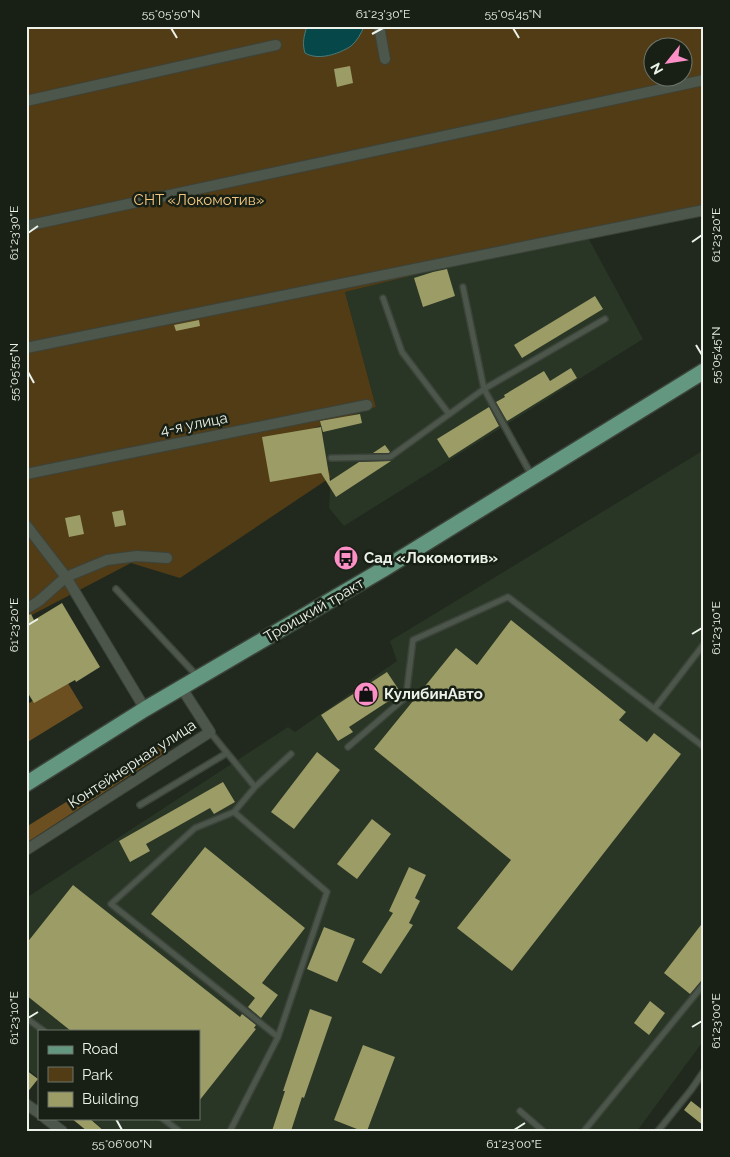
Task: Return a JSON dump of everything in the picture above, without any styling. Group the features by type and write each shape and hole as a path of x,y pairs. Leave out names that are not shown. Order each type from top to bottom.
{"main road":[{"name":"Троицкий тракт","path":"26,784 145,709 382,570 704,371"}],"street":[{"path":"379,26 385,59"},
{"path":"26,101 276,45"},
{"path":"26,226 704,80"},
{"path":"26,348 704,210"},
{"name":"4-я улица","path":"26,474 367,404"},
{"path":"26,525 66,577 145,709"},
{"path":"26,609 66,577 107,560 137,556 167,558"},
{"path":"26,604 38,601"},
{"name":"Контейнерная улица","path":"26,850 210,732 182,687"},
{"path":"26,1104 38,1112"},
{"path":"48,1120 62,1131"}],"lane":[{"path":"463,287 484,389 533,477"},
{"path":"383,298 402,352 450,414"},
{"path":"330,458 390,457 484,389 605,319"},
{"path":"116,589 198,678"},
{"path":"348,747 406,697 412,640 508,597 704,747"},
{"path":"654,708 704,644"},
{"path":"210,732 255,787"},
{"path":"140,805 227,753"},
{"path":"278,1037 111,904 194,828 234,812 255,787 291,754"},
{"path":"230,1131 278,1037 327,892 234,812"},
{"path":"584,1131 704,984"},
{"path":"26,1018 43,1030"},
{"path":"658,1131 691,1090 704,1070"},
{"path":"520,1110 543,1131"},
{"path":"165,1120 179,1131"}],"shaded area":[{"path":"585,232 643,339 344,526 329,508 331,477 314,428 376,407 345,292"},
{"path":"704,450 704,1040 637,1131 105,1131 92,1120 200,1120 200,1030 38,1030 38,1077 26,1068 26,898 288,727 295,732 397,661 390,641"},
{"path":"66,680 83,708 26,743 26,705"},
{"path":"161,743 166,752 26,843 26,827"}],"green space":[{"name":"СНТ «Локомотив»","path":"26,26 704,26 704,204 345,292 376,407 314,428 331,477 180,578 131,563 26,618"}],"water":[{"path":"307,26 364,26 359,37 351,46 335,54 316,56 305,53 304,40"}],"building":[{"path":"350,66 353,83 337,87 334,69"},
{"path":"447,269 455,296 423,307 414,278"},
{"path":"595,296 603,309 522,358 514,345"},
{"path":"199,320 200,326 176,331 174,325"},
{"path":"571,368 577,378 507,421 496,402 505,397 504,395 544,371 550,381"},
{"path":"489,407 499,426 449,458 437,439"},
{"path":"360,414 362,423 323,432 320,421"},
{"path":"321,427 330,481 359,462 391,461 336,497 321,473 270,482 262,437"},
{"path":"385,445 389,453 373,453"},
{"path":"123,510 126,525 115,527 112,512"},
{"path":"80,515 84,534 69,537 65,518"},
{"path":"62,603 100,667 76,682 75,680 34,703 26,690 26,616 31,614 34,620"},
{"path":"511,620 626,712 619,720 647,742 654,733 681,754 512,971 457,928 511,860 374,749 456,648 477,665"},
{"path":"387,672 401,693 349,727 353,732 338,741 321,715"},
{"path":"317,752 340,770 294,829 271,812"},
{"path":"223,782 235,802 214,814 210,808 146,844 150,851 130,862 119,841"},
{"path":"372,819 391,834 357,879 337,864"},
{"path":"205,847 305,928 262,983 278,995 261,1018 248,1007 255,998 151,914"},
{"path":"409,867 426,875 415,898 420,901 409,923 413,925 381,974 362,962 393,913 389,911"},
{"path":"73,885 240,1017 242,1014 256,1025 254,1028 256,1029 200,1100 200,1030 70,1030 26,995 26,944"},
{"path":"704,921 704,980 690,994 664,973"},
{"path":"324,927 355,939 337,982 307,969"},
{"path":"650,1001 665,1013 649,1035 634,1023"},
{"path":"310,1009 332,1017 291,1131 272,1131 285,1091 283,1091"},
{"path":"363,1045 395,1057 367,1131 362,1131 334,1120"},
{"path":"26,1070 38,1079 26,1094"},
{"path":"691,1101 704,1111 704,1126 684,1110"},
{"path":"73,1120 91,1120 104,1131 87,1131"}],"place":[{"name":"Сад «Локомотив»","path":"346,558"},
{"name":"КулибинАвто","path":"366,694"}]}
